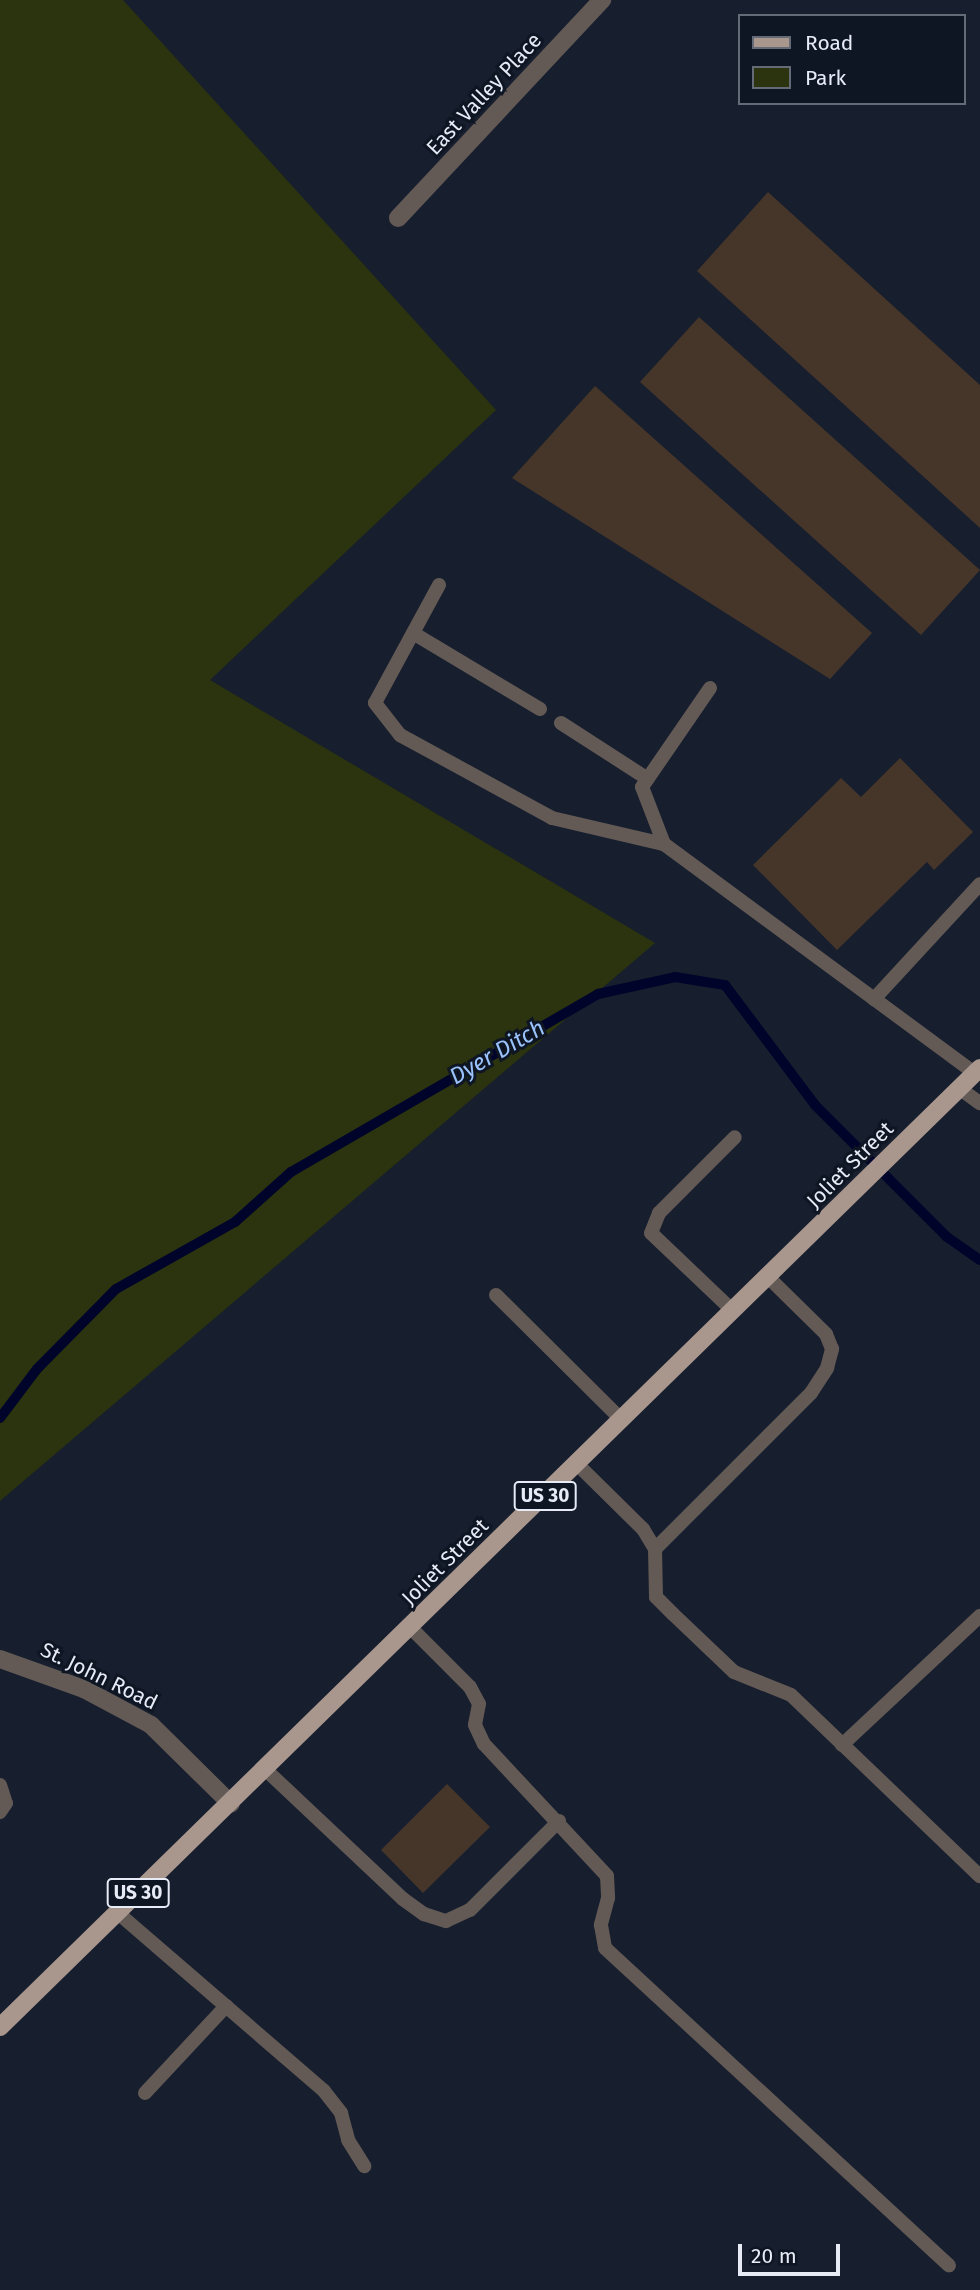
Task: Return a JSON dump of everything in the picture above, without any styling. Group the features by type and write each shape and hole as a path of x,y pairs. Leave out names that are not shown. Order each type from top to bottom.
{"main road":[{"name":"Joliet Street","path":"0,2027 266,1770 978,1071"}],"street":[{"name":"East Valley Place","path":"398,218 602,0"},
{"name":"St. John Road","path":"0,1659 84,1689 151,1726 231,1804"}],"lane":[{"path":"439,585 374,703 400,736 552,818 664,844 874,999 978,1071"},
{"path":"414,633 540,709"},
{"path":"664,844 642,787 710,688"},
{"path":"561,723 648,779"},
{"path":"874,999 980,884"},
{"path":"959,1088 980,1103"},
{"path":"733,1311 651,1233 659,1213 735,1136"},
{"path":"655,1549 811,1393 827,1368 832,1349 826,1334 768,1277"},
{"path":"496,1295 622,1420"},
{"path":"578,1464 643,1529 655,1549 656,1597 734,1672 791,1695 980,1876"},
{"path":"842,1745 980,1616"},
{"path":"411,1628 470,1687 479,1704 475,1725 484,1744 559,1821 607,1876 608,1898 601,1925 606,1948 949,2265"},
{"path":"266,1770 403,1899 424,1914 446,1921 470,1910 559,1821"},
{"path":"0,1785 6,1803 0,1812"},
{"path":"117,1913 324,2091 341,2113 348,2140 364,2166"},
{"path":"145,2093 226,2006"}],"green space":[{"path":"0,0 123,0 496,410 210,680 655,943 0,1501"}],"building":[{"path":"768,192 980,385 980,528 697,271"},
{"path":"699,317 980,570 921,635 640,382"},
{"path":"595,386 872,633 830,679 512,478"},
{"path":"900,758 973,832 934,870 927,862 837,950 753,865 841,778 861,797"},
{"path":"447,1784 490,1827 423,1893 381,1850"}],"waterway":[{"name":"Dyer Ditch","path":"0,1418 37,1369 116,1289 235,1222 291,1172 598,994 675,977 725,985 815,1105 947,1237 980,1260"}]}
